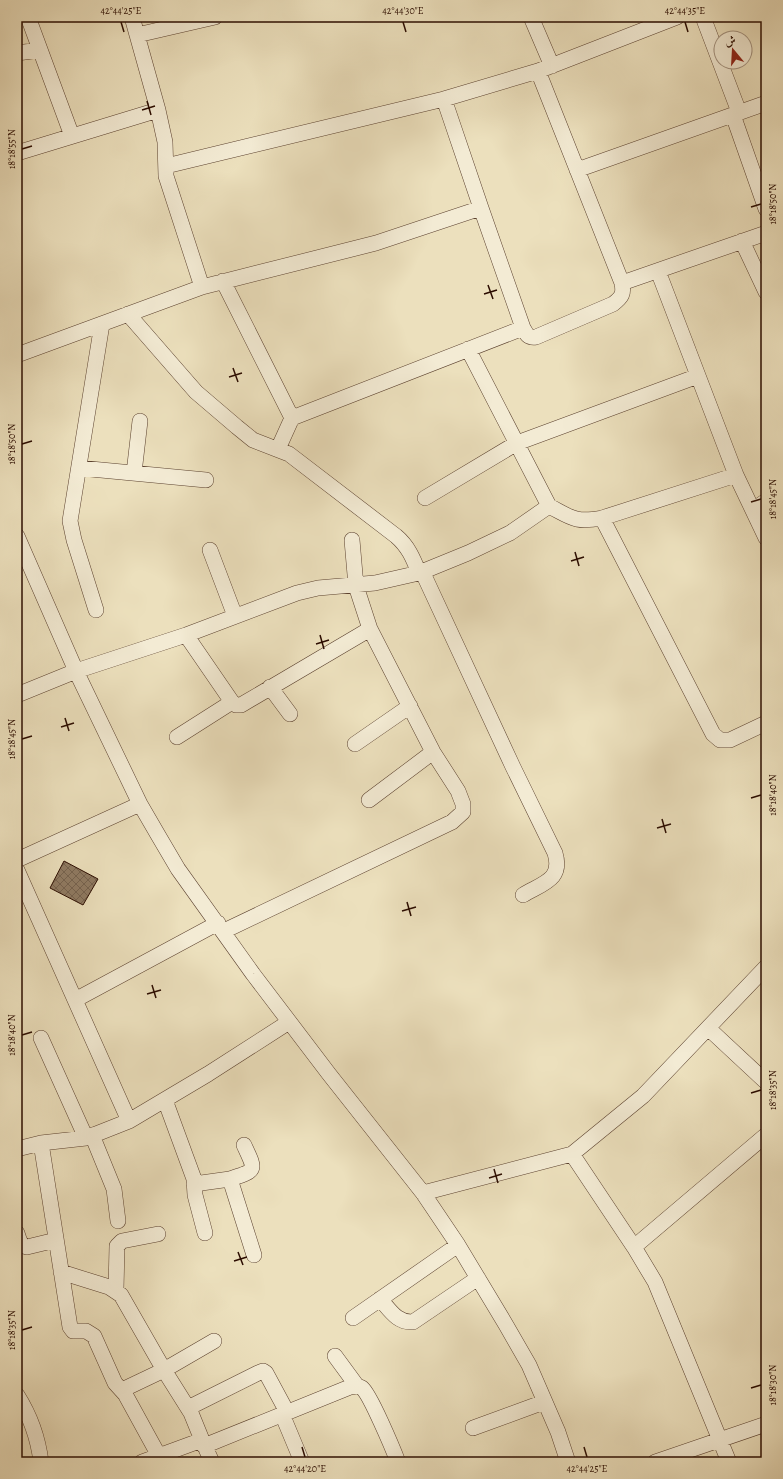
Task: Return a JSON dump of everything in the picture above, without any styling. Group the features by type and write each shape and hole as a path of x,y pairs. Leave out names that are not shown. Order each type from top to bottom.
{"street":[{"path":"28,17 72,136"},
{"path":"132,17 158,110 165,142 166,176 202,286"},
{"path":"137,35 215,17"},
{"path":"444,99 480,208 527,336 536,337 613,304 623,296 624,292 622,283 577,170 545,68 531,17"},
{"path":"166,166 444,99 545,68 677,17"},
{"path":"703,17 766,209"},
{"path":"17,53 40,50"},
{"path":"577,170 766,103"},
{"path":"17,153 158,110"},
{"path":"17,355 202,286 376,243 480,208"},
{"path":"622,283 766,233"},
{"path":"742,242 766,292"},
{"path":"658,271 736,475 766,538"},
{"path":"223,281 292,418"},
{"path":"128,314 196,392 252,440 289,454 404,543 421,572 555,853 558,864 556,873 550,879 523,895"},
{"path":"96,610 74,540 70,521 80,468 102,324"},
{"path":"278,449 292,418 523,328"},
{"path":"468,349 549,506 576,520 587,521 602,518 736,475"},
{"path":"425,498 517,443 698,376"},
{"path":"134,473 140,421"},
{"path":"80,468 206,480"},
{"path":"753,510 766,501"},
{"path":"17,695 76,671 186,635 297,593 318,588 356,586 375,583 421,572 468,553 510,533 549,506"},
{"path":"602,518 713,734 720,740 730,740 766,723"},
{"path":"17,536 76,671 140,804 178,869 289,1022 423,1193 458,1245 529,1365 558,1432 568,1462"},
{"path":"75,1000 221,927 452,822 463,812 464,804 458,791 433,752 370,629 356,586 352,540"},
{"path":"210,550 235,616"},
{"path":"186,635 232,702 236,705 241,705 370,629"},
{"path":"270,687 290,714"},
{"path":"177,738 232,702"},
{"path":"355,744 410,706"},
{"path":"369,800 433,752"},
{"path":"17,860 140,804"},
{"path":"17,870 129,1121"},
{"path":"423,1193 572,1154 643,1096 766,967"},
{"path":"17,1149 41,1143 89,1136 129,1121 208,1074 289,1022"},
{"path":"708,1028 766,1082"},
{"path":"41,1038 114,1188 118,1221"},
{"path":"165,1100 194,1179 195,1195 206,1234"},
{"path":"634,1247 766,1135"},
{"path":"41,1143 70,1327 73,1331 86,1331 94,1336 114,1383 122,1390 159,1456"},
{"path":"194,1184 230,1179 250,1173 253,1164 244,1145"},
{"path":"572,1154 634,1247 655,1282 730,1462"},
{"path":"230,1179 254,1255"},
{"path":"17,1233 21,1244 27,1247 56,1240"},
{"path":"116,1290 119,1244 122,1241 158,1234"},
{"path":"353,1318 458,1245"},
{"path":"61,1272 109,1287 116,1290 121,1295 164,1370 188,1408 212,1462"},
{"path":"380,1299 399,1319 405,1322 413,1322 478,1278"},
{"path":"122,1390 164,1370 214,1341"},
{"path":"335,1356 357,1386 363,1389 371,1402 395,1461"},
{"path":"188,1408 258,1372 263,1371 266,1373 285,1414 302,1462"},
{"path":"142,1462 203,1443 285,1414 350,1387 357,1386"},
{"path":"17,1395 36,1431 41,1462"},
{"path":"473,1428 544,1402"},
{"path":"656,1462 766,1424"}],"building":[{"path":"64,861 98,879 83,905 50,888"}]}
